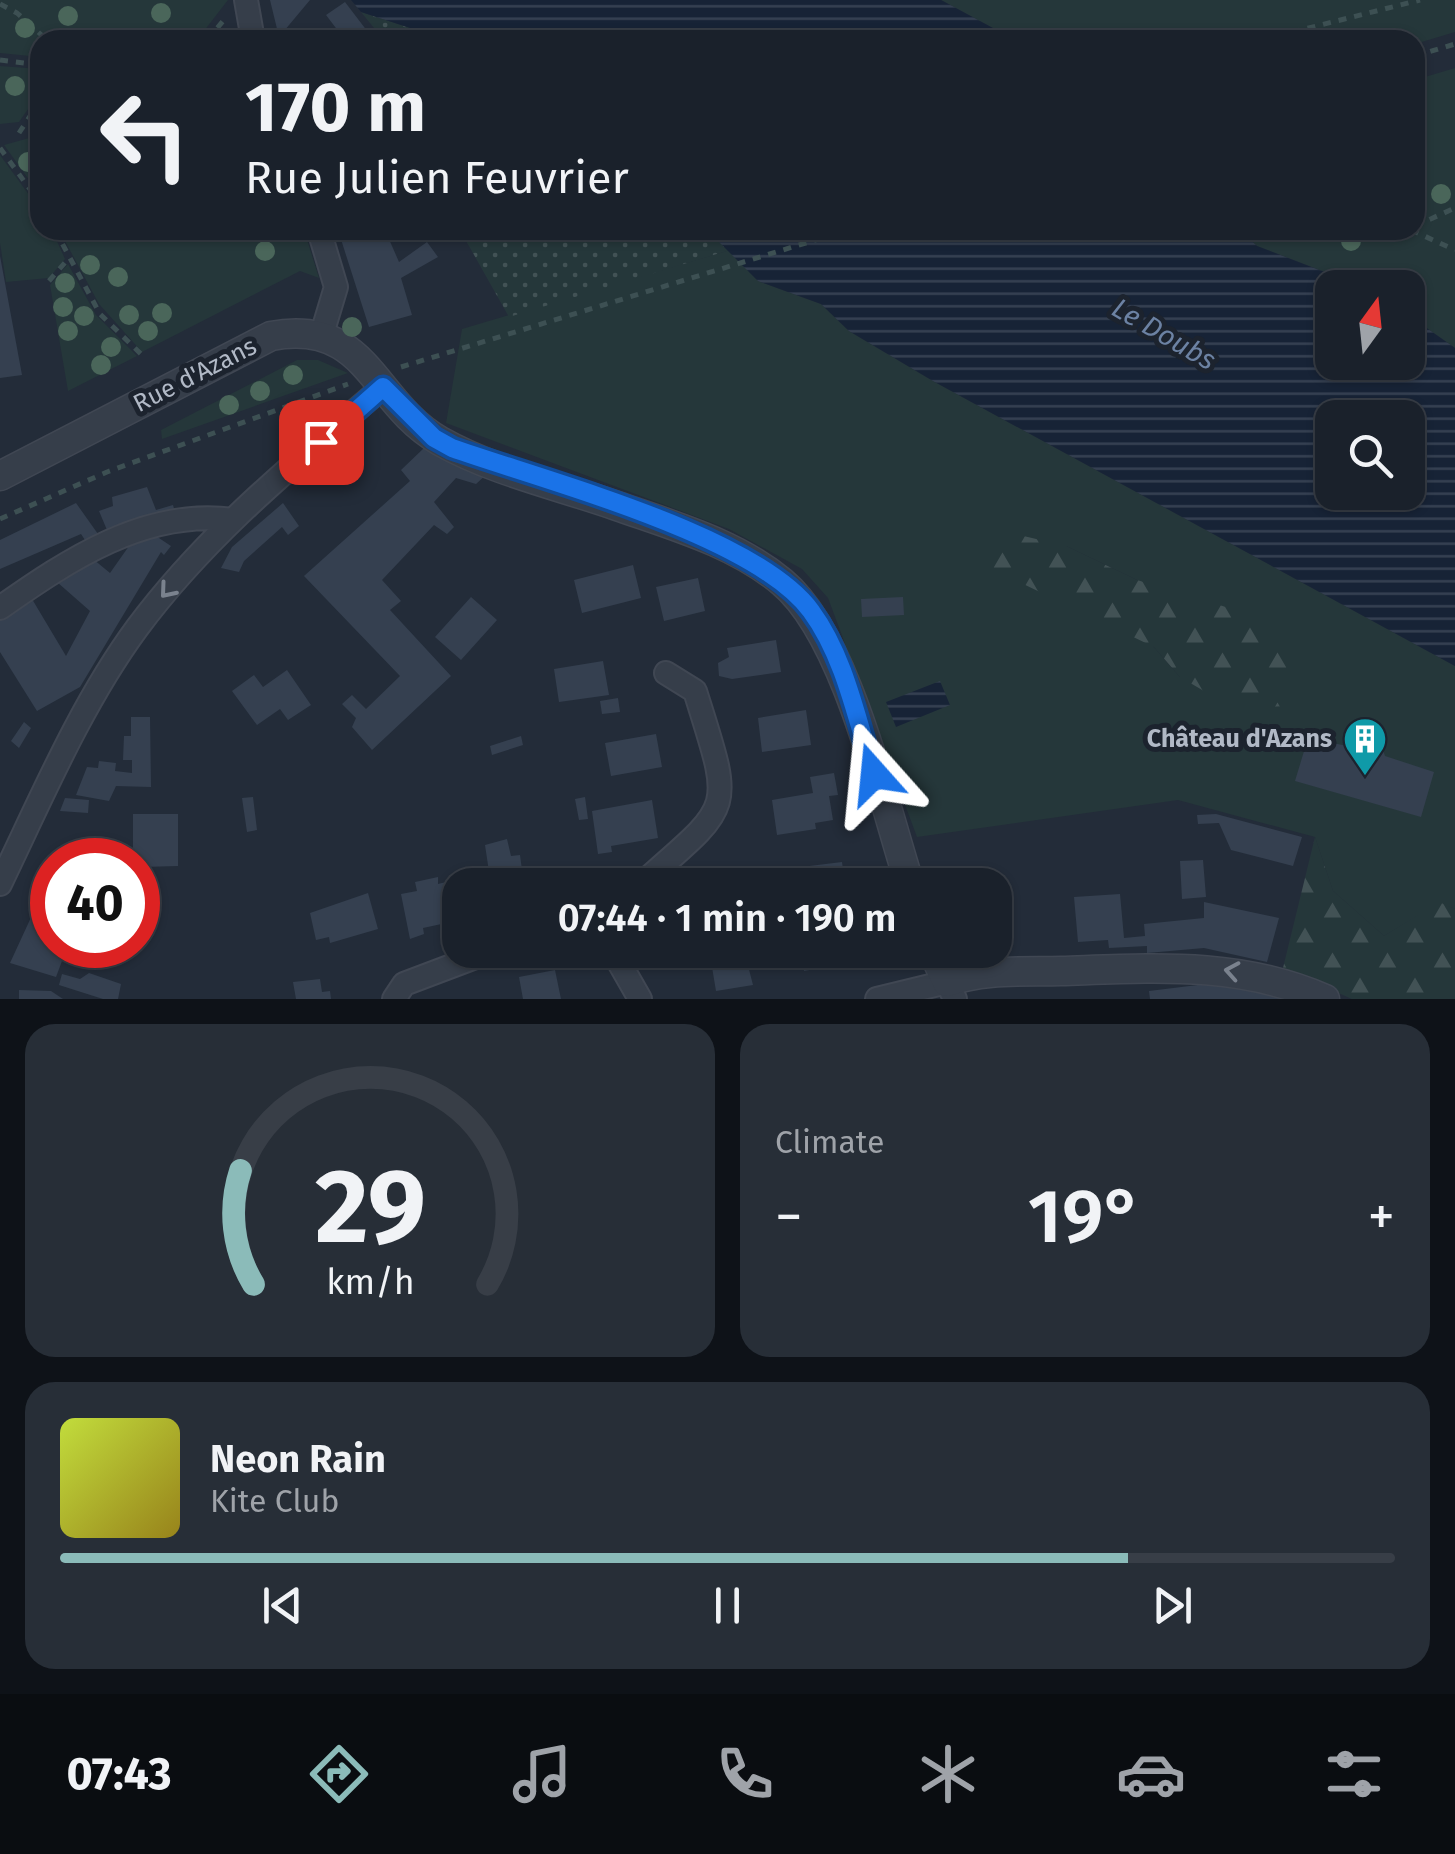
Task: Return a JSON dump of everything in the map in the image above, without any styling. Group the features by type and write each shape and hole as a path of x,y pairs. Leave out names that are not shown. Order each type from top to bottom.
{"street":[{"path":"246,0 252,30"},
{"path":"322,240 336,287 322,336 356,353 383,387 434,438 452,448 704,537 760,566 796,594 810,611 838,664 904,868"},
{"name":"Rue d'Azans","path":"0,476 255,343 288,333 322,336"},
{"path":"0,884 126,646 166,591 233,520 383,387"},
{"path":"0,608 74,559 133,532 183,518 233,520"},
{"path":"659,868 703,829 722,794 721,774 695,691 666,673"},
{"path":"877,999 951,990 987,973 1208,967 1271,979 1325,999"},
{"path":"394,999 404,984 446,968"},
{"path":"622,968 640,999"}],"path":[{"path":"1301,30 1420,0"},
{"path":"0,4 18,13 36,30"},
{"path":"1425,53 1455,44"},
{"path":"0,60 30,64"},
{"path":"19,133 30,116"},
{"path":"0,148 30,189"},
{"path":"1425,222 1455,208"},
{"path":"1425,234 1455,250"},
{"path":"60,240 100,314 144,356"},
{"path":"710,273 816,240"},
{"path":"50,281 68,258"}],"green space":[{"path":"0,0 228,0 205,30 30,30 30,56 0,53"},
{"path":"941,0 1455,0 1455,32 1425,41 1425,30 996,30"},
{"path":"361,12 416,30 376,30"},
{"path":"0,66 30,68 30,106 19,122 0,124"},
{"path":"1455,68 1455,348 1425,327 1425,270 1320,270 1251,240 1425,240 1425,77"},
{"path":"30,138 30,181 4,145"},
{"path":"0,155 30,196 30,240 56,240 65,259 49,278 6,282 0,243"},
{"path":"64,240 307,240 319,278 300,271 142,352 99,304"},
{"path":"466,240 718,240 730,250 509,317"},
{"path":"730,250 758,281 821,304 849,331 933,381 1455,666 1455,909 1439,903 1384,936 1333,891 1315,837 1178,800 917,837 828,598 802,569 729,529 446,423 462,329","holes":["1066,546 1137,580 1180,677"]},
{"path":"68,264 96,315 137,356 68,391 50,285"},
{"path":"297,360 318,360 348,373 162,439 161,430"},
{"path":"1002,531 1066,546 1137,580 1229,608 1276,634 1294,671 1288,706 1233,708 1180,677 1154,647 994,570 989,550"},
{"path":"1315,837 1333,891 1384,936 1439,902 1455,909 1455,999 1352,999 1283,968"}],"water":[{"path":"351,0 941,0 996,30 416,30 361,12"},
{"name":"Le Doubs","path":"717,240 1251,240 1319,270 1315,270 1315,380 1425,380 1425,327 1455,348 1455,666 933,381 849,331 821,304 758,281"},
{"path":"940,681 950,705 896,727 886,702"}],"building":[{"path":"270,0 310,0 285,30 277,30"},
{"path":"345,2 366,30 337,30 326,15"},
{"path":"341,240 389,240 399,262 427,242 438,257 401,278 412,315 369,327"},
{"path":"0,256 22,375 0,378"},
{"path":"325,407 328,417 307,425 304,415"},
{"path":"424,448 488,473 476,484 456,478 434,502 454,527 447,534 434,525 382,580 401,601 390,610 451,676 372,750 352,727 356,718 342,704 352,695 366,709 400,676 304,576 410,481 401,470"},
{"path":"147,487 156,510 173,505 175,512 138,523 137,518 107,530 99,511 113,506 112,497"},
{"path":"76,503 98,534 85,540 81,534 0,569 0,540"},
{"path":"283,503 299,526 288,535 282,527 244,561 239,572 221,568 232,547"},
{"path":"156,536 171,546 164,555 161,552 80,687 37,711 0,652 0,619 32,599 66,656 90,611 57,582 93,559 110,573 129,546"},
{"path":"633,565 641,598 582,613 574,580"},
{"path":"698,578 705,611 664,621 656,587"},
{"path":"471,597 497,620 461,660 435,637"},
{"path":"903,597 904,615 862,617 861,599"},
{"path":"776,640 781,672 732,679 719,676 718,663 729,657 727,648"},
{"path":"603,661 609,695 559,702 554,669"},
{"path":"287,670 311,705 288,720 280,709 257,725 232,691 254,675 263,687"},
{"path":"618,698 620,712 602,714 600,701"},
{"path":"806,710 811,745 762,752 758,718"},
{"path":"131,717 150,717 151,787 116,786 109,801 76,795 87,767 98,768 99,761 116,763 115,771 132,773 132,760 123,760 124,736 131,736"},
{"path":"24,722 31,728 19,748 11,741"},
{"path":"656,734 662,767 611,776 605,743"},
{"path":"521,736 523,745 492,755 490,746"},
{"name":"Château d'Azans","path":"1308,738 1357,748 1362,742 1382,747 1385,756 1434,772 1421,817 1295,781"},
{"path":"834,773 838,795 829,796 833,820 815,823 816,829 777,835 772,800 813,793 810,777"},
{"path":"253,797 257,830 247,832 242,798"},
{"path":"585,797 588,819 579,820 575,799"},
{"path":"65,798 89,800 88,813 60,811"},
{"path":"652,800 658,838 611,846 612,852 598,854 592,811"},
{"path":"133,814 178,814 178,866 160,866 160,838 133,838"},
{"path":"1216,814 1302,837 1293,866 1231,850 1219,823 1198,824 1197,815"},
{"path":"507,839 511,856 520,855 522,868 488,868 485,845"},
{"path":"1203,860 1206,897 1182,899 1180,861"},
{"path":"842,862 843,868 793,868"},
{"path":"438,877 438,884 442,883 442,924 423,928 424,934 410,939 401,894 417,891 415,882"},
{"path":"368,893 378,929 330,943 329,937 316,940 310,913"},
{"path":"1120,894 1124,938 1145,936 1144,924 1204,918 1204,902 1279,918 1267,962 1204,948 1147,953 1147,946 1109,948 1108,940 1078,942 1074,897"},
{"path":"30,920 30,968 59,968 56,977 10,963"},
{"path":"712,968 749,968 753,985 716,991"},
{"path":"555,970 561,999 523,999 519,977"},
{"path":"89,973 121,984 118,999 103,999 59,985 62,974 80,979"},
{"path":"320,979 322,992 330,991 331,999 296,999 293,982"},
{"path":"1214,983 1297,999 1150,999 1149,991"},
{"path":"19,990 51,991 63,999 19,999"}],"place":[{"name":"Château d'Azans","path":"1365,777"}],"route":[{"path":"321,442 383,387 434,438 452,448 704,537 760,566 796,594 826,636 874,774"}]}
